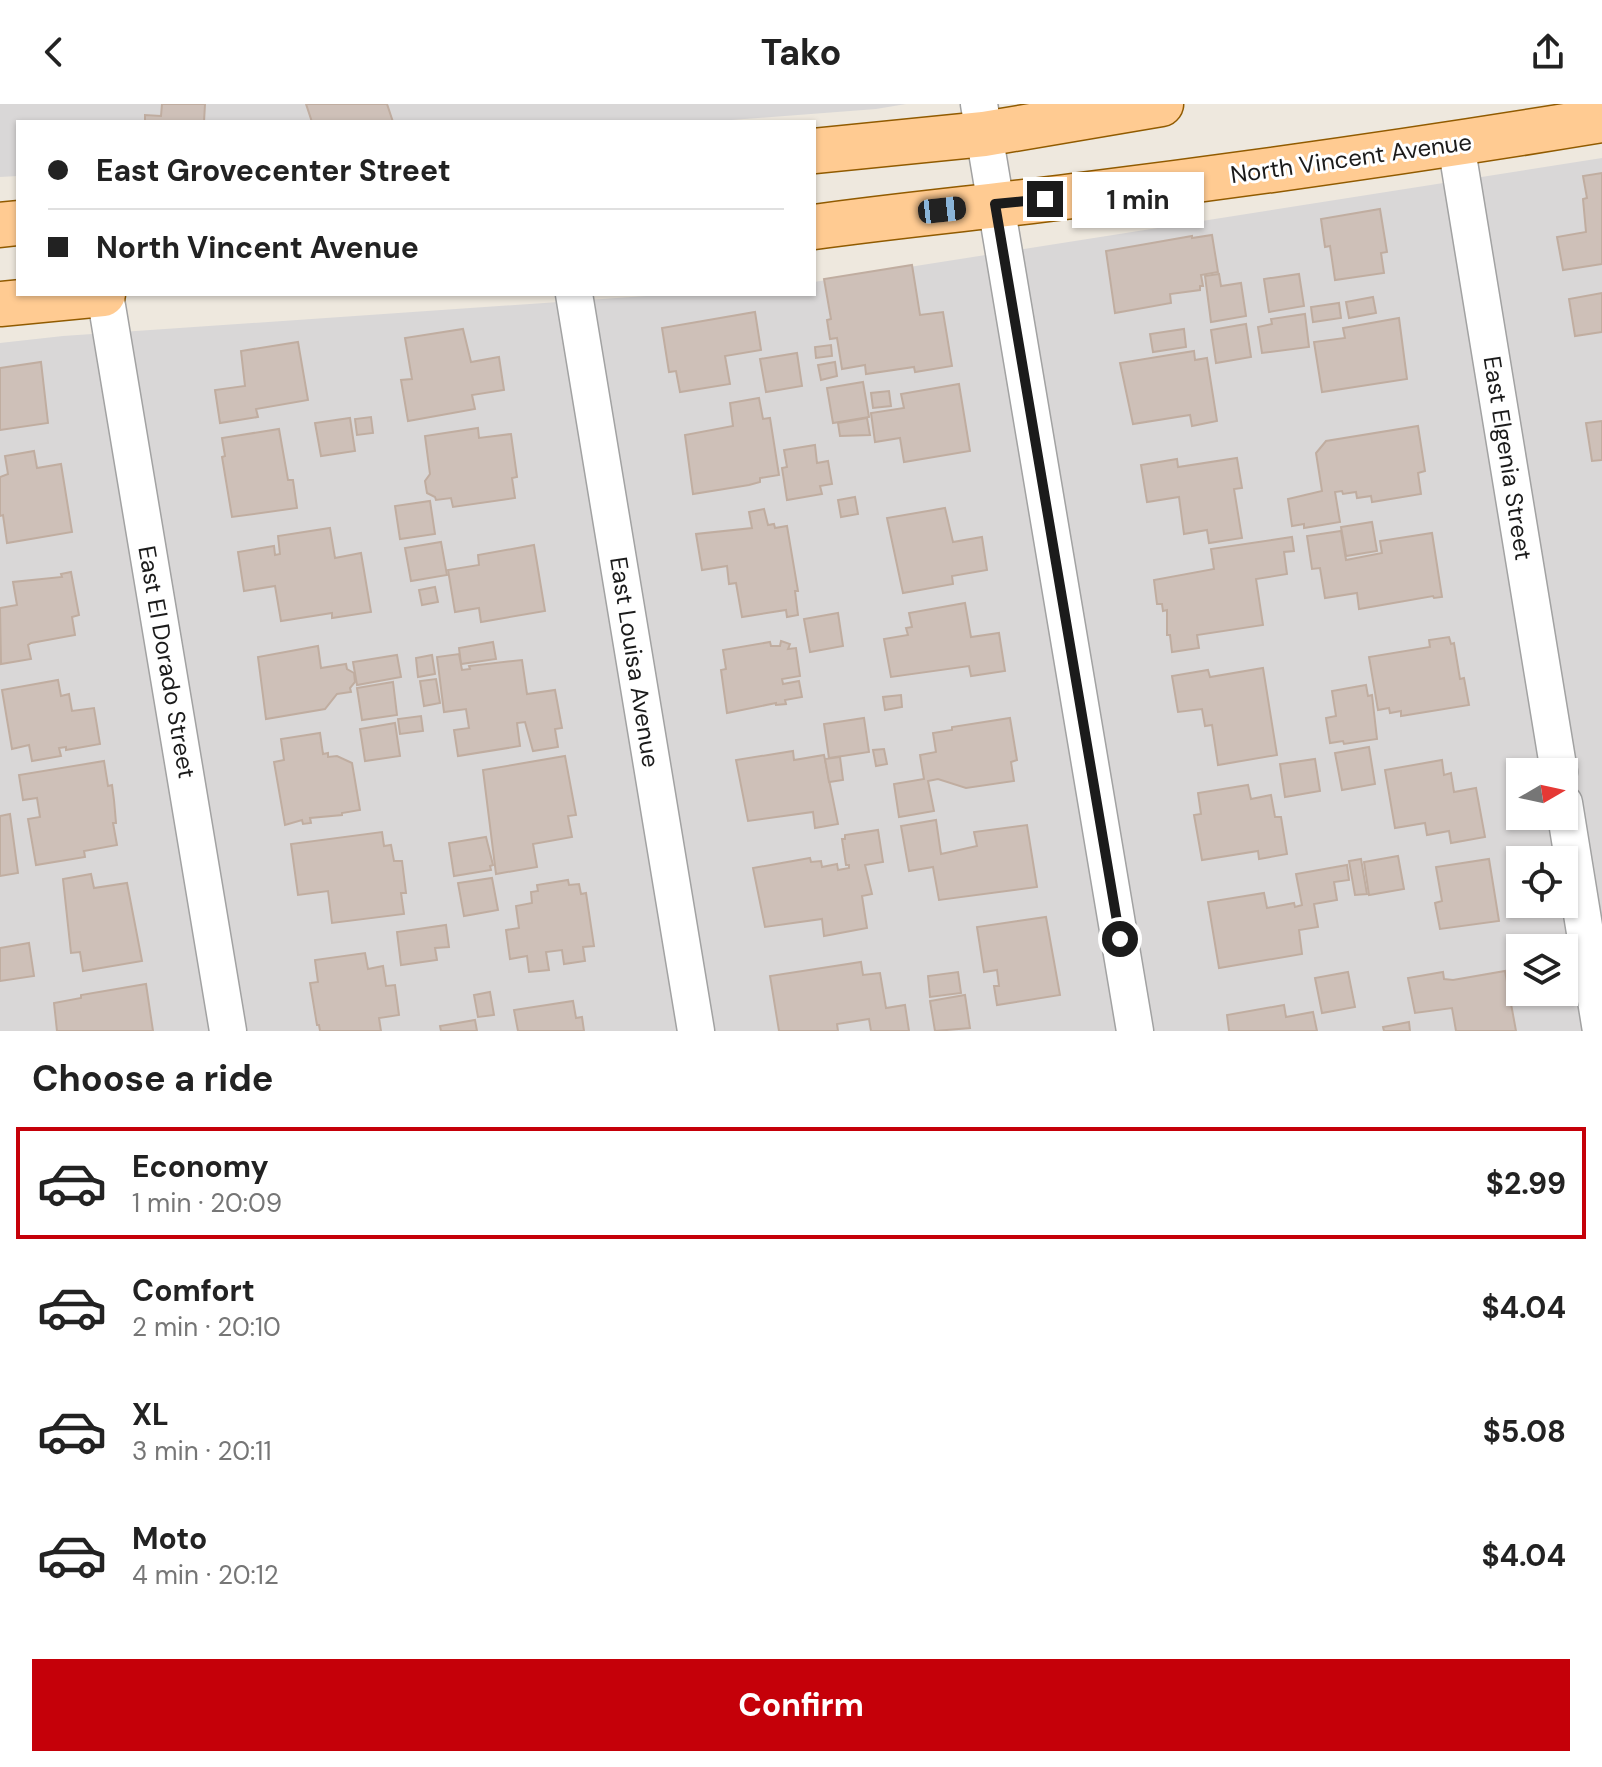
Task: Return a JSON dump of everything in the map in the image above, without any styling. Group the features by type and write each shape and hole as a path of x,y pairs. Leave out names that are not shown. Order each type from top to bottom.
{"main road":[{"path":"816,151 981,119 1161,104"},
{"name":"North Vincent Avenue","path":"816,227 1086,195 1456,144 1602,120"},
{"path":"0,304 83,296"}],"street":[{"path":"981,119 1135,1031"},
{"name":"East Elgenia Street","path":"1456,144 1557,758"},
{"name":"East El Dorado Street","path":"104,296 228,1031"},
{"name":"East Louisa Avenue","path":"574,296 696,1031"},
{"path":"1568,830 1601,1031"}],"shaded area":[{"path":"0,104 906,104 732,120 16,120 16,176 0,177"},
{"path":"1602,158 1602,1031 0,1031 0,343 63,336 646,296 816,296 816,282"}],"building":[{"path":"162,104 205,104 204,120 145,120 145,115 161,116"},
{"path":"306,104 387,104 392,120 311,120"},
{"path":"1602,173 1602,264 1563,270 1557,237 1586,232 1583,199 1587,198 1583,176"},
{"path":"1380,209 1387,252 1381,253 1384,273 1335,280 1330,246 1325,247 1321,219"},
{"path":"1212,235 1218,272 1201,275 1203,286 1200,290 1170,294 1171,303 1115,313 1106,251"},
{"path":"912,265 920,315 943,312 952,366 915,372 914,367 866,374 865,365 842,369 837,338 830,339 827,320 831,319 824,279"},
{"path":"1219,274 1221,286 1241,283 1246,316 1211,322 1205,276"},
{"path":"1299,274 1304,306 1269,312 1264,279"},
{"path":"1602,293 1602,332 1575,336 1569,299"},
{"path":"1373,297 1376,313 1349,318 1346,302"},
{"path":"1339,303 1341,318 1313,322 1311,307"},
{"path":"755,312 761,350 725,356 730,384 680,392 676,371 669,372 662,328"},
{"path":"1305,314 1309,347 1262,353 1258,327 1272,324 1271,319"},
{"path":"1399,318 1407,379 1322,392 1314,342 1345,338 1343,328"},
{"path":"1246,324 1251,357 1216,363 1211,330"},
{"path":"463,329 471,362 499,357 504,390 472,395 475,409 408,421 401,380 412,379 405,338"},
{"path":"1184,329 1186,347 1153,352 1150,334"},
{"path":"298,342 308,400 256,409 258,417 220,423 215,390 245,386 241,351"},
{"path":"831,345 832,356 816,358 815,347"},
{"path":"1194,351 1195,360 1207,358 1217,421 1192,426 1190,415 1133,424 1120,363"},
{"path":"797,353 802,386 766,392 760,359"},
{"path":"41,362 48,423 0,430 0,368"},
{"path":"835,362 837,376 821,380 818,365"},
{"path":"863,382 869,417 833,423 827,388"},
{"path":"959,384 970,451 904,462 900,438 875,442 871,413 904,408 901,394"},
{"path":"889,391 891,406 873,408 871,393"},
{"path":"759,398 763,419 770,418 779,475 760,478 760,482 749,485 693,494 685,435 733,426 730,403"},
{"path":"371,417 373,433 357,435 355,419"},
{"path":"350,418 355,451 321,456 315,423"},
{"path":"867,418 870,435 840,436 838,423"},
{"path":"1602,421 1602,460 1592,461 1586,423"},
{"path":"1418,426 1425,471 1418,473 1421,494 1372,502 1371,496 1357,498 1356,492 1335,492 1340,522 1304,528 1304,524 1292,526 1288,499 1322,491 1316,453 1326,441"},
{"path":"478,428 479,438 511,434 517,477 512,478 515,498 453,507 451,498 436,500 427,493 425,481 430,474 425,436"},
{"path":"279,429 288,480 293,480 297,508 232,517 222,438"},
{"path":"815,445 817,463 828,461 832,484 820,486 822,494 787,500 782,468 787,467 784,450"},
{"path":"34,451 37,468 61,464 72,532 7,543 3,515 0,516 0,477 8,474 5,456"},
{"path":"1237,458 1242,488 1234,489 1242,538 1209,543 1207,530 1184,534 1179,497 1147,502 1141,465 1177,459 1178,467"},
{"path":"855,497 858,514 841,517 838,500"},
{"path":"430,501 435,534 400,539 395,506"},
{"path":"945,508 953,542 982,537 987,570 952,576 953,584 903,593 887,518"},
{"path":"764,509 768,525 774,524 775,528 787,526 798,591 795,591 798,615 787,617 786,610 742,617 736,583 729,584 727,566 702,570 696,534 752,528 749,512"},
{"path":"1372,522 1377,551 1346,556 1341,527"},
{"path":"330,528 335,558 361,553 371,612 332,618 332,613 281,621 275,586 244,591 238,552 274,546 275,555 280,554 278,536"},
{"path":"1341,531 1346,560 1382,553 1380,541 1432,533 1442,597 1359,609 1357,593 1325,598 1320,568 1312,569 1307,536"},
{"path":"1292,537 1294,551 1284,552 1287,574 1256,579 1263,625 1197,635 1199,648 1172,652 1170,635 1167,635 1167,610 1163,611 1162,604 1157,604 1154,580 1214,569 1211,549"},
{"path":"441,542 447,575 411,581 405,548"},
{"path":"534,545 545,611 481,622 479,608 455,612 448,570 479,565 478,555"},
{"path":"71,572 79,615 72,617 75,635 31,643 28,645 31,659 1,664 0,608 17,605 13,582 62,577 61,574"},
{"path":"435,587 438,602 422,605 419,590"},
{"path":"965,603 971,637 999,633 1005,671 971,676 969,666 891,677 884,639 908,635 906,628 912,627 909,613"},
{"path":"838,613 843,646 810,652 804,619"},
{"path":"1449,637 1451,644 1454,643 1460,679 1464,678 1469,705 1401,716 1401,711 1390,713 1389,708 1378,710 1369,657 1430,647 1429,640"},
{"path":"781,641 790,644 788,649 796,648 800,676 782,679 783,684 799,681 802,697 785,700 786,704 776,703 727,713 721,670 726,669 723,650 770,642 771,646 780,646"},
{"path":"493,642 496,659 461,664 459,648"},
{"path":"318,646 321,668 346,664 347,669 354,673 351,692 337,694 325,709 266,719 258,657"},
{"path":"459,654 462,670 470,669 469,666 522,660 527,694 555,690 562,728 555,729 558,747 533,751 525,722 517,723 520,746 458,756 454,730 469,728 466,709 444,712 437,657"},
{"path":"397,655 401,677 357,685 353,662"},
{"path":"432,655 435,674 418,677 416,658"},
{"path":"1263,668 1277,755 1218,765 1212,725 1205,726 1202,709 1178,712 1172,676 1208,670 1210,677"},
{"path":"436,679 440,703 424,706 420,681"},
{"path":"58,680 61,696 69,694 72,711 94,708 100,744 66,750 66,747 59,748 61,756 32,761 29,745 12,749 2,690"},
{"path":"393,682 397,715 362,720 357,688"},
{"path":"1366,685 1368,696 1372,695 1377,739 1330,743 1326,718 1336,716 1332,691"},
{"path":"901,695 902,707 885,710 883,697"},
{"path":"421,716 423,731 400,734 398,719"},
{"path":"864,718 869,752 829,758 824,724"},
{"path":"1010,718 1017,760 1011,762 1014,781 966,788 938,779 928,781 934,811 899,817 894,784 924,779 920,755 936,752 933,733"},
{"path":"395,723 400,756 365,761 360,729"},
{"path":"320,733 323,754 328,753 328,757 337,756 352,763 360,810 310,818 311,823 303,824 302,820 285,825 274,762 284,760 281,739"},
{"path":"1369,747 1375,784 1342,790 1335,753"},
{"path":"884,749 887,764 876,766 873,750"},
{"path":"793,751 794,760 824,755 838,824 815,828 813,812 748,821 736,760"},
{"path":"565,756 576,815 568,816 572,837 533,844 537,867 496,874 483,770"},
{"path":"840,757 843,780 829,782 825,759"},
{"path":"1315,759 1320,791 1285,797 1280,764"},
{"path":"1442,760 1444,775 1451,773 1454,792 1476,788 1485,837 1451,843 1449,831 1427,835 1425,823 1395,828 1385,770"},
{"path":"104,761 108,786 112,785 117,845 84,851 85,857 36,865 28,819 40,817 37,798 23,800 19,775"},
{"path":"1248,785 1251,799 1271,795 1275,817 1281,817 1287,854 1259,859 1258,851 1202,860 1194,815 1201,814 1198,793"},
{"path":"10,814 18,873 0,876 0,816"},
{"path":"936,820 941,854 977,846 974,832 1027,825 1037,887 939,900 933,867 909,871 901,826"},
{"path":"878,830 883,862 865,865 872,894 862,896 867,928 824,936 822,919 765,927 753,868 810,858 811,862 821,861 822,867 837,864 838,870 849,868 842,839 845,835"},
{"path":"382,832 384,846 391,845 394,861 402,861 406,893 401,893 404,914 332,923 328,891 298,895 291,844"},
{"path":"486,837 493,865 490,866 491,870 454,876 449,843"},
{"path":"1398,856 1404,889 1369,895 1364,862"},
{"path":"1361,859 1367,894 1355,895 1349,861"},
{"path":"1489,859 1499,921 1440,929 1435,903 1442,901 1436,867"},
{"path":"1347,865 1349,880 1334,882 1337,900 1314,904 1318,927 1299,930 1302,954 1219,968 1208,902 1264,893 1267,908 1294,903 1295,907 1302,905 1296,874"},
{"path":"91,874 94,888 127,883 142,961 83,971 80,952 71,953 63,879"},
{"path":"492,878 498,910 464,916 458,883"},
{"path":"568,880 569,885 579,884 581,894 586,893 594,946 583,947 585,961 564,964 562,950 546,952 549,970 529,972 527,956 510,959 506,930 519,928 516,906 532,903 531,892 538,891 537,885"},
{"path":"1046,917 1060,995 997,1005 994,986 999,986 997,970 984,972 977,927"},
{"path":"446,925 449,947 435,948 437,960 401,965 397,932"},
{"path":"29,943 34,976 0,981 0,948"},
{"path":"365,953 368,969 383,966 386,986 395,985 399,1015 379,1018 381,1031 320,1031 310,983 318,982 315,960"},
{"path":"861,962 863,975 880,973 886,1008 905,1005 909,1031 871,1031 869,1019 837,1024 838,1031 779,1031 770,976"},
{"path":"1505,971 1506,1006 1511,1006 1516,1031 1456,1031 1452,1008 1415,1013 1408,978 1443,972 1444,979"},
{"path":"958,972 961,993 930,997 928,976"},
{"path":"1348,972 1355,1007 1322,1013 1315,978"},
{"path":"146,984 153,1031 57,1031 54,1003"},
{"path":"490,992 494,1015 478,1017 474,995"},
{"path":"965,995 970,1028 935,1031 930,1001"},
{"path":"573,1001 576,1018 582,1017 584,1031 518,1031 514,1010"},
{"path":"1284,1005 1286,1017 1313,1012 1317,1031 1229,1031 1227,1015"},
{"path":"475,1020 477,1031 441,1031 440,1026"},
{"path":"1409,1022 1410,1031 1384,1031 1383,1027"}],"route":[{"path":"1045,199 995,204 1120,939"}]}
